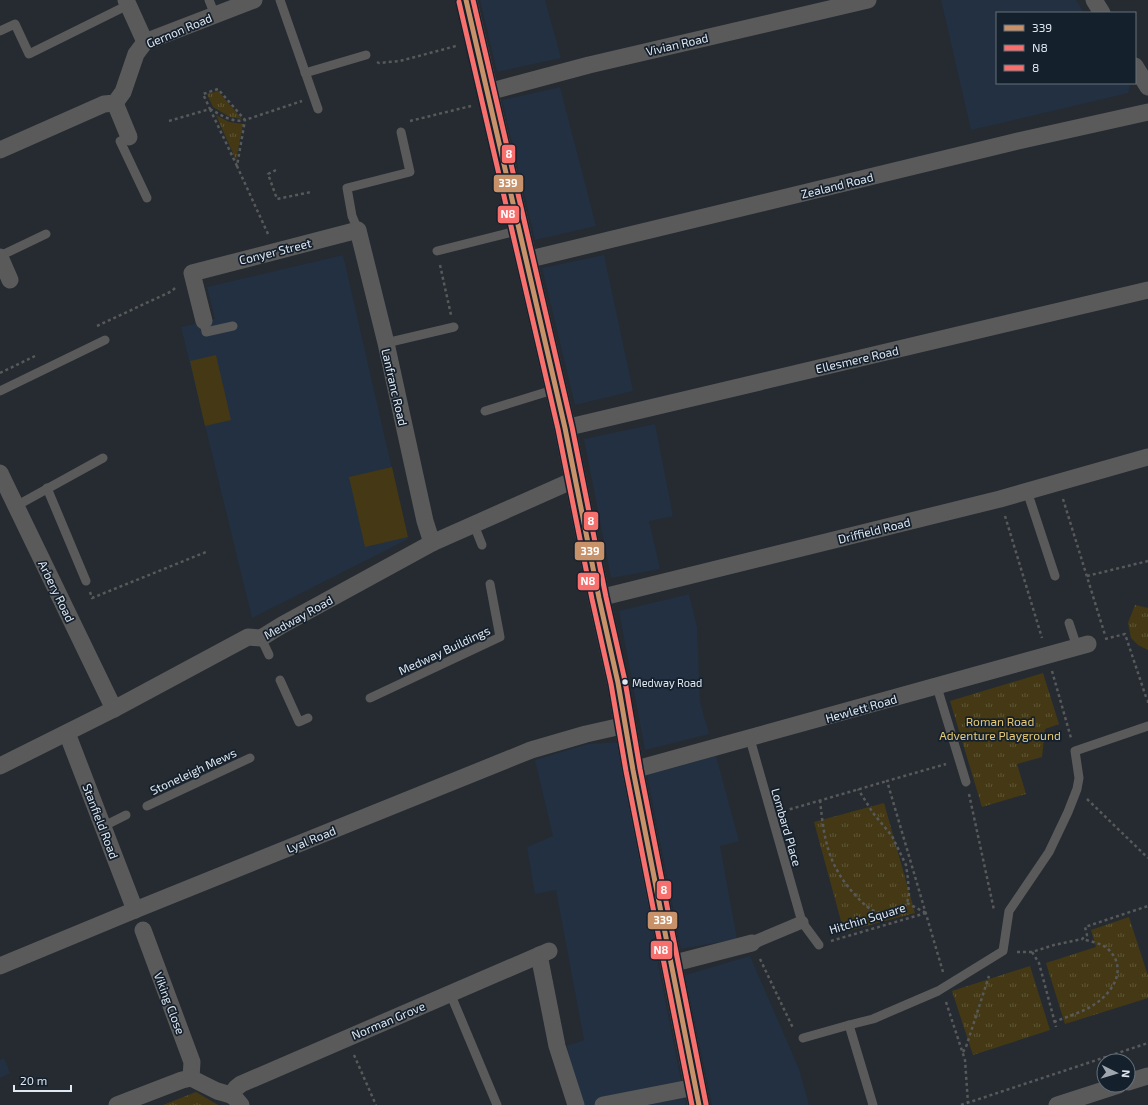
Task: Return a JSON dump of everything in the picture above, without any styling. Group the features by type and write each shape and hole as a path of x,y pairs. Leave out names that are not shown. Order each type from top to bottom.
{"main road":[{"path":"466,0 476,41 483,98 520,230 576,479 599,598 618,683 633,770 697,1096"}],"street":[{"name":"Gernon Road","path":"115,103 123,92 136,54 145,42 212,7 254,0"},
{"name":"Vivian Road","path":"483,98 590,65 868,0"},
{"path":"1094,0 1101,12"},
{"path":"127,2 145,42"},
{"path":"1136,68 1148,87"},
{"path":"0,150 104,104 115,103 129,137"},
{"name":"Zealand Road","path":"526,260 1018,140 1148,112"},
{"name":"Conyer Street","path":"192,273 358,230"},
{"name":"Lanfranc Road","path":"358,230 386,343 425,520 432,543"},
{"path":"0,256 10,280"},
{"path":"192,273 204,321"},
{"name":"Ellesmere Road","path":"565,428 1148,290"},
{"name":"Driffield Road","path":"599,598 1000,499 1148,457"},
{"name":"Arbery Road","path":"0,473 114,709"},
{"name":"Medway Road","path":"0,766 114,709 248,637 261,638 432,543 576,479"},
{"name":"Hewlett Road","path":"633,770 1083,646"},
{"name":"Lyal Road","path":"0,966 531,750 586,734 626,725"},
{"name":"Stanfield Road","path":"67,733 135,910"},
{"path":"671,964 752,943 802,922"},
{"name":"Viking Close","path":"143,930 192,1062 191,1078"},
{"name":"Norman Grove","path":"236,1100 236,1088 241,1084 544,953 557,1046 576,1105"},
{"path":"1136,1080 1148,1076"},
{"path":"117,1105 182,1080 191,1078 236,1100"},
{"path":"1058,1105 1096,1093"},
{"path":"603,1105 697,1096"}],"lane":[{"path":"280,0 318,109"},
{"path":"0,31 15,24 29,54 127,2"},
{"path":"306,73 366,55"},
{"path":"358,230 352,216 347,188 410,172 401,132"},
{"path":"129,137 120,141 147,198"},
{"path":"437,251 520,230"},
{"path":"0,256 46,234"},
{"path":"204,321 206,332 233,326"},
{"path":"386,343 454,327"},
{"path":"0,392 105,340"},
{"path":"485,410 556,389"},
{"path":"16,506 103,458"},
{"path":"47,488 86,580"},
{"path":"1027,491 1055,576"},
{"path":"474,525 482,545"},
{"name":"Medway Buildings","path":"370,698 500,637 490,584"},
{"path":"1070,623 1083,646"},
{"path":"261,638 269,655"},
{"path":"280,680 299,722 308,718"},
{"path":"937,686 966,782"},
{"path":"803,1038 873,1019 938,991 1003,951 1009,911 1049,852 1077,789 1079,778 1075,751 1148,726"},
{"name":"Lombard Place","path":"750,739 802,922"},
{"name":"Stoneleigh Mews","path":"147,806 250,758"},
{"path":"104,826 126,815"},
{"name":"Hitchin Square","path":"802,922 819,945"},
{"path":"450,993 497,1105"},
{"path":"849,1025 873,1105"}],"path":[{"path":"366,55 379,63 400,61 476,41"},
{"path":"245,120 218,89 203,94 276,251"},
{"path":"169,120 210,109 230,120 245,120 314,97"},
{"path":"401,132 399,124 483,98"},
{"path":"237,166 245,120"},
{"path":"276,170 268,174 277,199 311,192"},
{"path":"437,251 454,327"},
{"path":"93,328 172,290 192,273"},
{"path":"0,373 36,356"},
{"path":"1058,483 1106,639"},
{"path":"1000,499 1075,751"},
{"path":"86,580 92,598 206,552"},
{"path":"1087,576 1148,560"},
{"path":"1083,646 1126,634 1148,700 1148,706"},
{"path":"771,814 959,760"},
{"path":"887,781 926,913 944,986 963,1052 965,1060 968,1103"},
{"path":"966,782 995,913"},
{"path":"820,800 823,833 835,868 846,885 864,905 872,910 881,914 901,912 907,903 909,896 906,865 892,836 873,813 858,789"},
{"path":"1077,789 1148,858"},
{"path":"907,903 926,913"},
{"path":"1003,951 1032,952 1054,945 1082,939 1087,935 1085,927 1148,906"},
{"name":"Hitchin Square","path":"819,945 926,913"},
{"path":"1054,1022 1092,1006 1107,994 1118,978 1116,959 1107,947 1082,939"},
{"path":"752,943 799,1039 803,1038"},
{"path":"1032,952 1039,963 1056,1027"},
{"path":"963,1052 966,1047 990,972 990,960"},
{"path":"347,1038 376,1105"},
{"path":"961,1105 1148,1043"}],"shaded area":[{"path":"480,0 545,0 561,58 497,72"},
{"path":"941,0 1076,0 1083,12 996,12 996,84 1129,84 1130,86 1128,93 971,130"},
{"path":"560,87 596,226 535,240 502,100"},
{"path":"343,255 408,539 252,618 181,327 215,319 207,287"},
{"path":"604,255 633,391 575,405 542,268"},
{"path":"655,424 673,516 649,521 660,569 611,578 584,439"},
{"path":"689,594 697,627 700,702 709,734 645,750 619,611"},
{"path":"620,742 660,974 686,1105 581,1105 567,1046 584,1040 556,890 535,894 527,847 553,836 535,760 588,744"},
{"path":"716,756 739,841 720,846 737,939 681,949 647,775"},
{"path":"750,956 799,1069 809,1105 712,1105 685,975"},
{"path":"4,1058 10,1073 0,1078 0,1060"}],"green space":[{"path":"218,91 242,119 230,117 213,107 207,94"},
{"path":"216,115 229,122 243,124 236,160"},
{"path":"216,355 231,420 205,426 190,361"},
{"path":"392,467 408,537 365,547 349,477"},
{"path":"1135,605 1148,608 1148,650 1138,645 1131,638 1128,623"},
{"name":"Roman Road Adventure Playground","path":"1043,673 1059,724 1045,729 1042,757 1017,764 1026,794 982,807 950,701"},
{"path":"884,803 915,913 844,932 814,822"},
{"path":"1129,917 1148,976 1148,998 1065,1024 1046,963 1096,947 1091,930"},
{"path":"1030,966 1050,1030 973,1055 952,991"},
{"path":"196,1092 218,1105 163,1105"}],"transit line":[{"name":"339","path":"466,0 565,428 599,598 618,683 633,770 699,1105"},
{"name":"8","path":"473,0 572,427 606,597 625,681 640,769 706,1104"},
{"name":"N8","path":"459,2 558,429 592,599 611,684 626,771 692,1105"}],"place":[{"name":"Medway Road","path":"625,682"}]}
